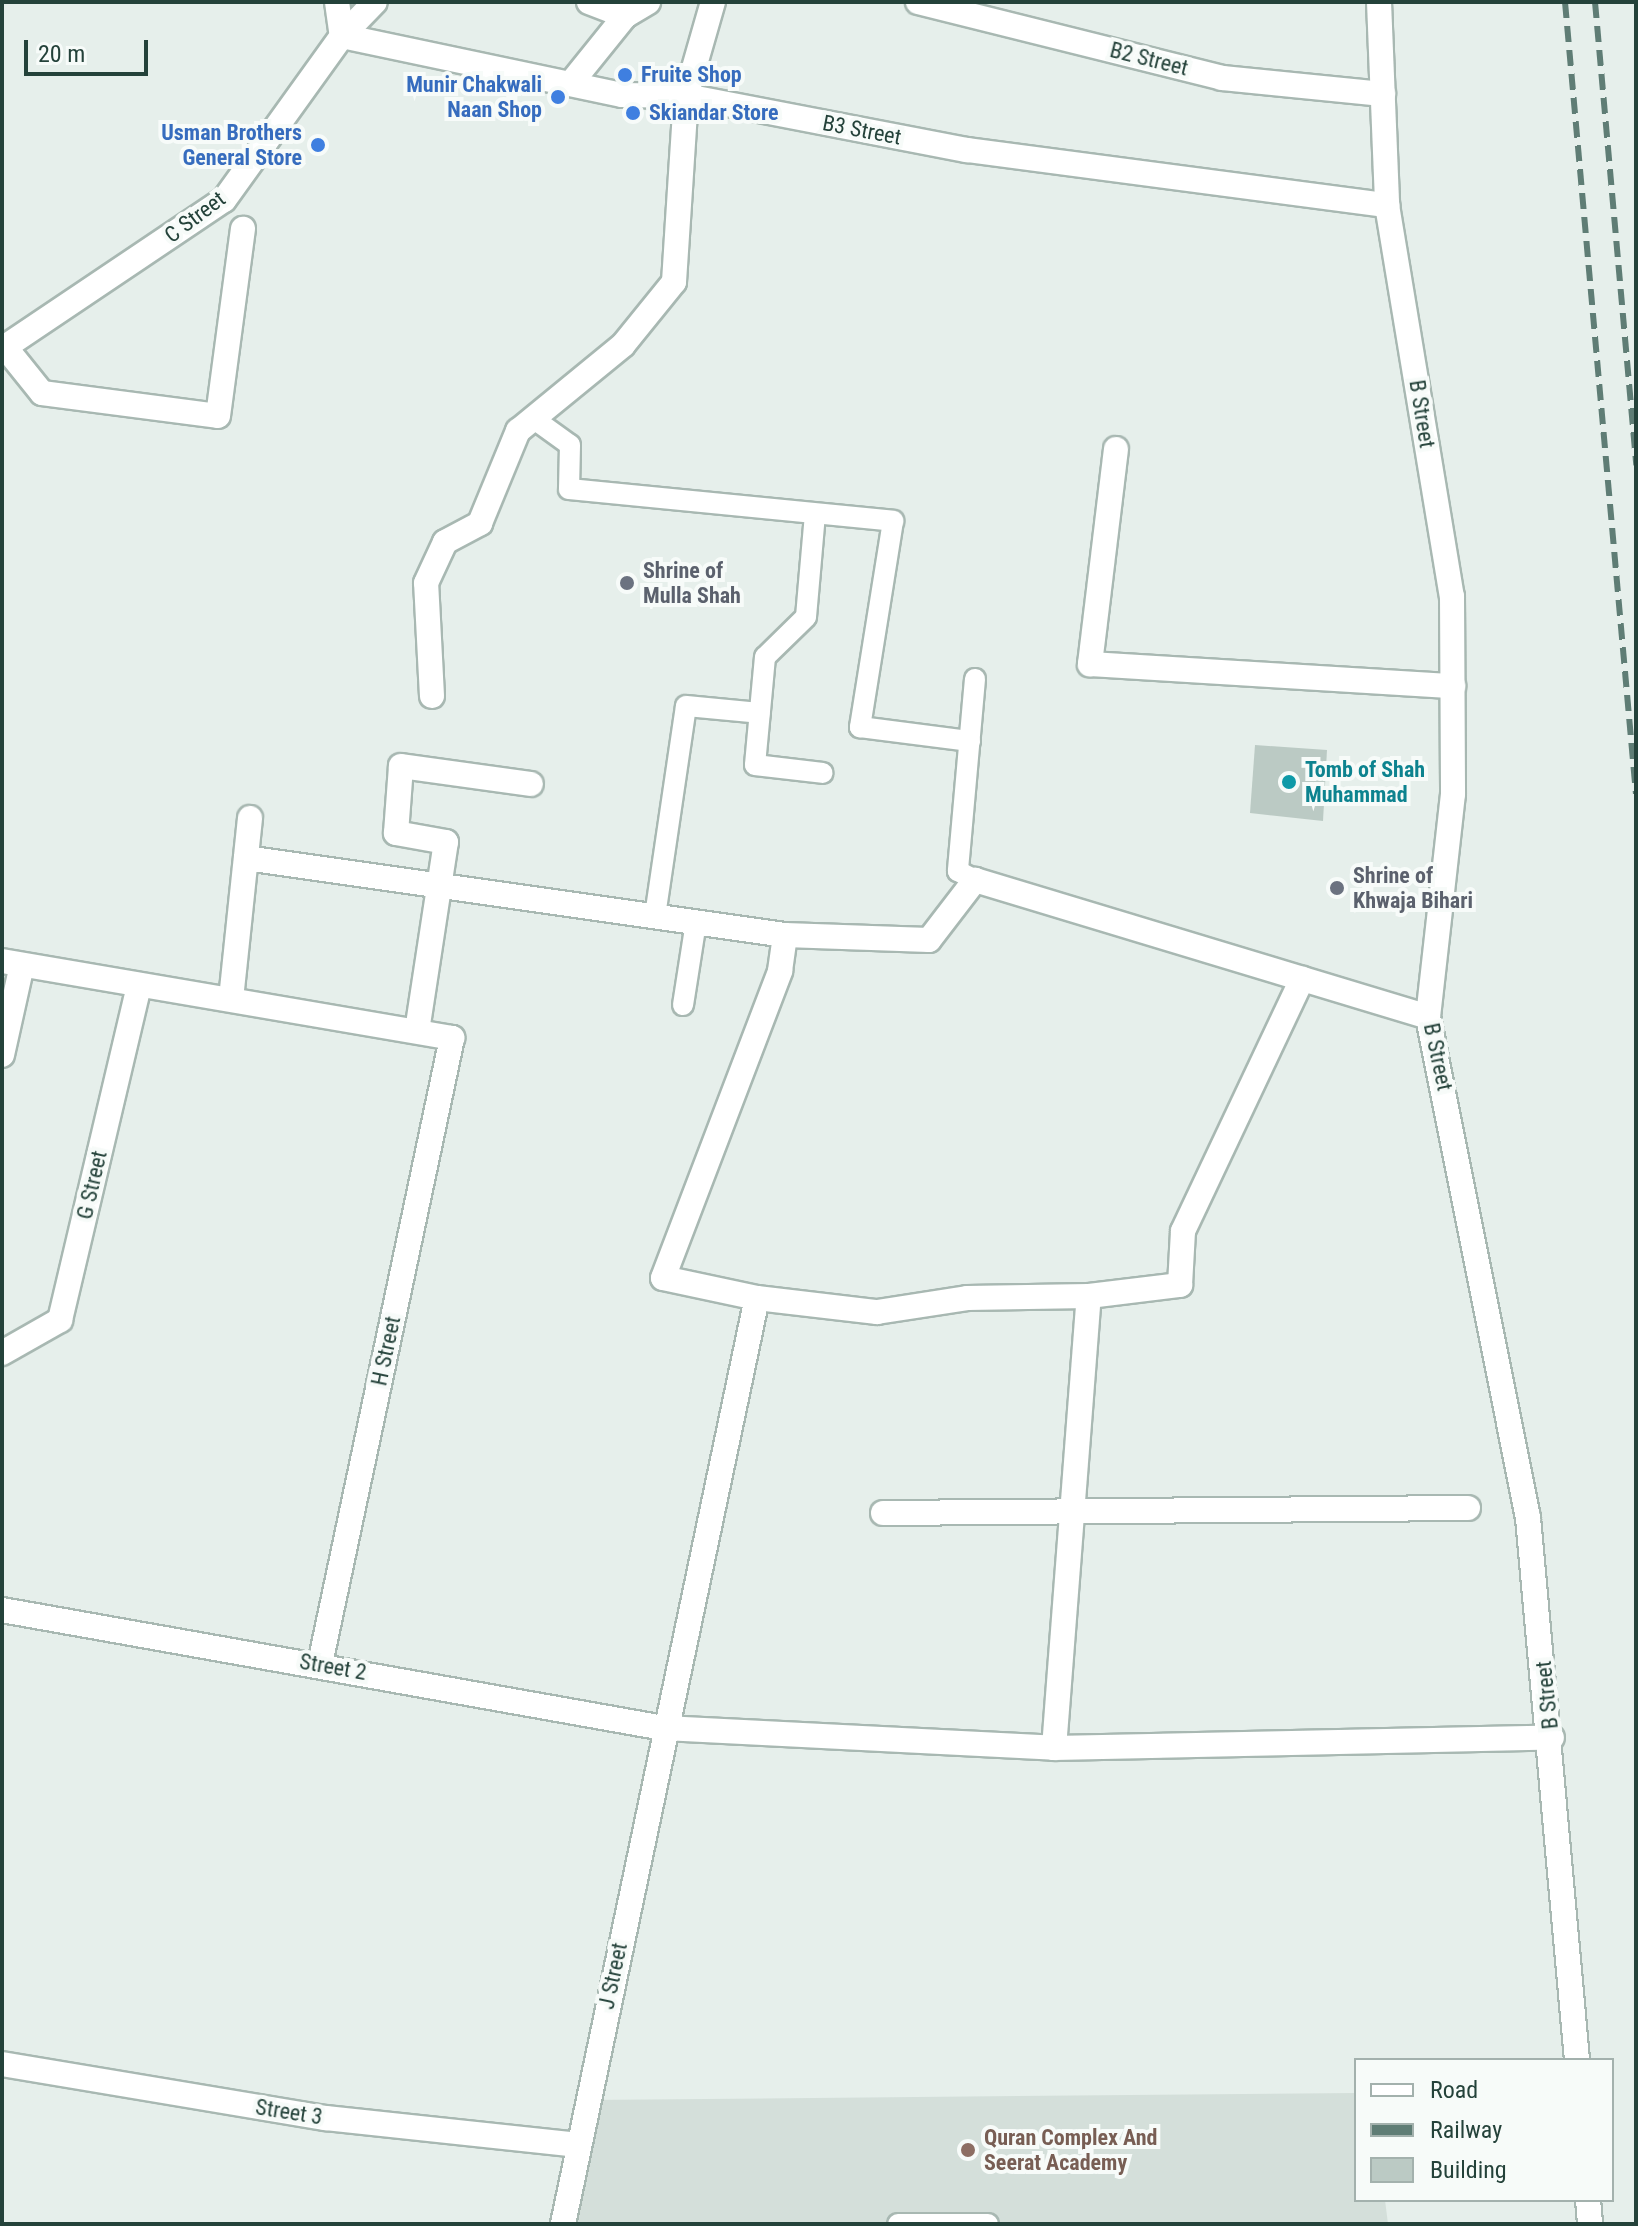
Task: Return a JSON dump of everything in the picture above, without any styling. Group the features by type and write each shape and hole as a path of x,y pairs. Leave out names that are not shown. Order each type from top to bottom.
{"street":[{"path":"337,2 342,36"},
{"name":"C Street","path":"3,348 224,200 342,36 375,2"},
{"path":"589,2 625,16"},
{"path":"571,83 625,16 648,2"},
{"path":"432,696 426,583 445,542 480,523 518,431 623,345 674,282 686,96 713,2"},
{"name":"B2 Street","path":"918,2 1222,78 1383,94"},
{"name":"B Street","path":"1379,2 1387,205 1452,596 1453,794 1428,1017 1528,1518 1552,1738 1577,2058"},
{"name":"B3 Street","path":"342,36 622,95 686,96 967,150 1387,205"},
{"path":"3,348 42,393 218,416 243,229"},
{"path":"1116,449 1090,664 1453,686"},
{"path":"2,1055 12,963 417,1031 446,842 396,833 401,766 531,784"},
{"path":"231,999 250,818"},
{"path":"246,858 785,935 929,940 975,880 1428,1017"},
{"path":"785,935 780,971 663,1278 757,1298 877,1312 967,1298 1089,1296 1180,1285 1183,1231 1302,979"},
{"name":"G Street","path":"2,1353 60,1320 139,985"},
{"name":"H Street","path":"320,1664 452,1038 417,1031"},
{"path":"1054,1748 1089,1296"},
{"name":"J Street","path":"563,2224 664,1728 757,1298"},
{"path":"883,1513 1468,1508"},
{"name":"Street 2","path":"2,1610 320,1664 664,1728 1054,1748 1552,1738"},
{"name":"Street 3","path":"2,2064 326,2118 579,2145"},
{"path":"1588,2202 1590,2224"}],"lane":[{"path":"534,419 570,445 569,489 893,521 860,727 970,741"},
{"path":"815,514 806,617 765,657 755,765 823,773"},
{"path":"975,679 958,871 975,880"},
{"path":"655,916 686,706 760,713"},
{"path":"683,1005 696,922"},
{"path":"898,2224 988,2224"}],"shaded area":[{"name":"Quran Complex And Seerat Academy","path":"1354,2093 1354,2202 1385,2202 1388,2224 570,2224 588,2100"}],"building":[{"name":"Tomb of Shah Muhammad","path":"1255,745 1327,750 1323,821 1250,813"}],"railway":[{"path":"1565,2 1636,794"},
{"path":"1595,2 1636,465"}],"place":[{"name":"Fruite Shop","path":"625,75"},
{"name":"Munir Chakwali Naan Shop","path":"558,97"},
{"name":"Skiandar Store","path":"633,113"},
{"name":"Usman Brothers General Store","path":"318,145"},
{"name":"Shrine of Mulla Shah","path":"627,583"},
{"name":"Tomb of Shah Muhammad","path":"1289,782"},
{"name":"Shrine of Khwaja Bihari","path":"1337,888"},
{"name":"Quran Complex And Seerat Academy","path":"968,2150"}]}
